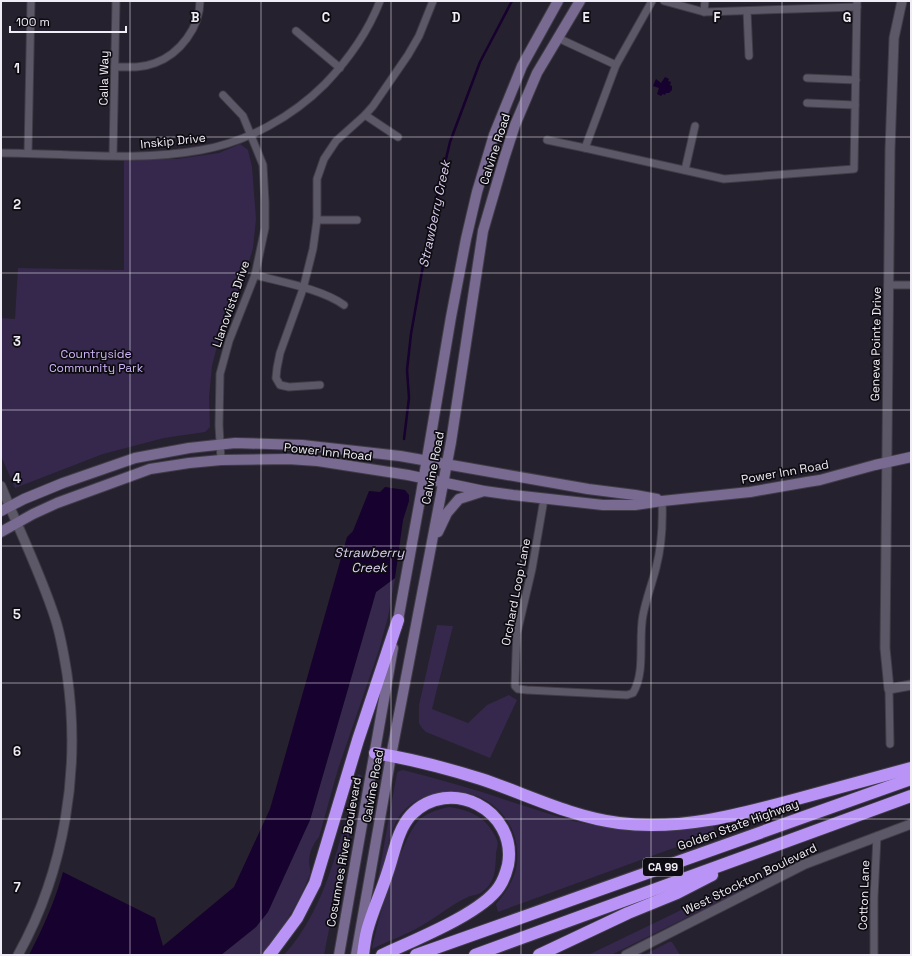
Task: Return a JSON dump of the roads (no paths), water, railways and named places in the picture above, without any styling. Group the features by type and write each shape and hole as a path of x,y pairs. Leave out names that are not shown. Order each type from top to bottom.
{"highway":[{"path":"269,955 297,918 314,883 358,740 398,620"},
{"path":"375,753 445,768 583,815 618,823 642,825 683,824 726,818 911,768"},
{"name":"Golden State Highway","path":"416,955 911,779"},
{"name":"CA 99","path":"475,955 911,796"},
{"path":"363,955 363,931 403,828 411,816 422,806 434,800 446,798 459,798 472,801 482,806 500,823 508,839 509,857 506,875 499,887 491,897 464,915 382,955"},
{"path":"539,955 628,914 677,894 757,852"}],"main road":[{"name":"Calvine Road","path":"375,753 464,247 477,192 494,135 522,66 558,1"},
{"name":"Calvine Road","path":"356,955 363,931 391,756 444,482 462,374 483,231 515,125 537,73 580,1"},
{"name":"Power Inn Road","path":"5,509 63,483 135,458 189,448 235,443 302,445 426,460 588,489 662,500"},
{"name":"Power Inn Road","path":"1,532 32,514 57,503 150,469 221,460 288,459 318,461 423,478 484,491 604,505 635,505 662,500 713,497 820,480 911,457"},
{"path":"431,547 447,513 459,499 484,491"},
{"name":"Cosumnes River Boulevard","path":"339,955 375,753"}],"street":[{"path":"28,153 31,1"},
{"name":"Calla Way","path":"113,155 116,1"},
{"path":"115,67 140,67 152,64 175,51 192,31 198,15 200,1"},
{"name":"Inskip Drive","path":"1,153 160,155 202,150 251,134 268,126 301,105 340,68 364,33 380,1"},
{"path":"320,385 289,387 280,384 276,378 280,353 303,288 313,249 317,220 317,179 324,159 336,141 365,116 408,55 419,36 433,1"},
{"path":"585,148 616,65 652,1"},
{"path":"547,140 724,179 854,168 857,4 747,12 704,12 664,1"},
{"path":"704,12 705,1"},
{"name":"Geneva Pointe Drive","path":"889,689 884,648 890,150 894,38 902,1"},
{"path":"747,12 749,56"},
{"path":"296,31 340,68"},
{"path":"558,38 616,65"},
{"path":"807,78 856,80"},
{"name":"Llanovista Drive","path":"221,460 219,425 220,374 228,341 254,275 265,228 263,165 243,116 223,95"},
{"path":"807,103 855,105"},
{"path":"365,116 398,137"},
{"path":"685,170 695,126"},
{"path":"317,220 357,220"},
{"path":"254,275 330,296 344,304"},
{"path":"888,285 911,285"},
{"path":"1,486 5,509 16,523 39,576 59,632 68,680 72,721 69,795 62,839 40,909 18,955"},
{"name":"Orchard Loop Lane","path":"544,499 532,569 517,633 516,686 518,689 527,690 628,695 633,693 639,680 642,616 656,570 661,545 663,525 662,500"},
{"path":"890,744 889,689 911,685"},
{"name":"West Stockton Boulevard","path":"626,955 805,864 911,824"},
{"name":"Cotton Lane","path":"874,955 874,898 877,836"}],"water":[{"path":"665,77 671,82 670,85 672,86 672,90 661,96 657,94 659,88 653,86 656,79 661,83"},
{"name":"Strawberry Creek","path":"385,487 405,490 409,495 409,501 403,520 395,578 376,592 310,820 268,912 256,927 221,955 29,955 48,914 63,872 155,918 163,946 234,887 270,809 347,537 353,531 369,491 380,492"}],"waterway":[{"name":"Strawberry Creek","path":"404,439 409,398 407,370 411,334 430,226 450,142 480,62 512,1"}],"park label":[{"name":"Countryside Community Park","path":"96,361"}]}
